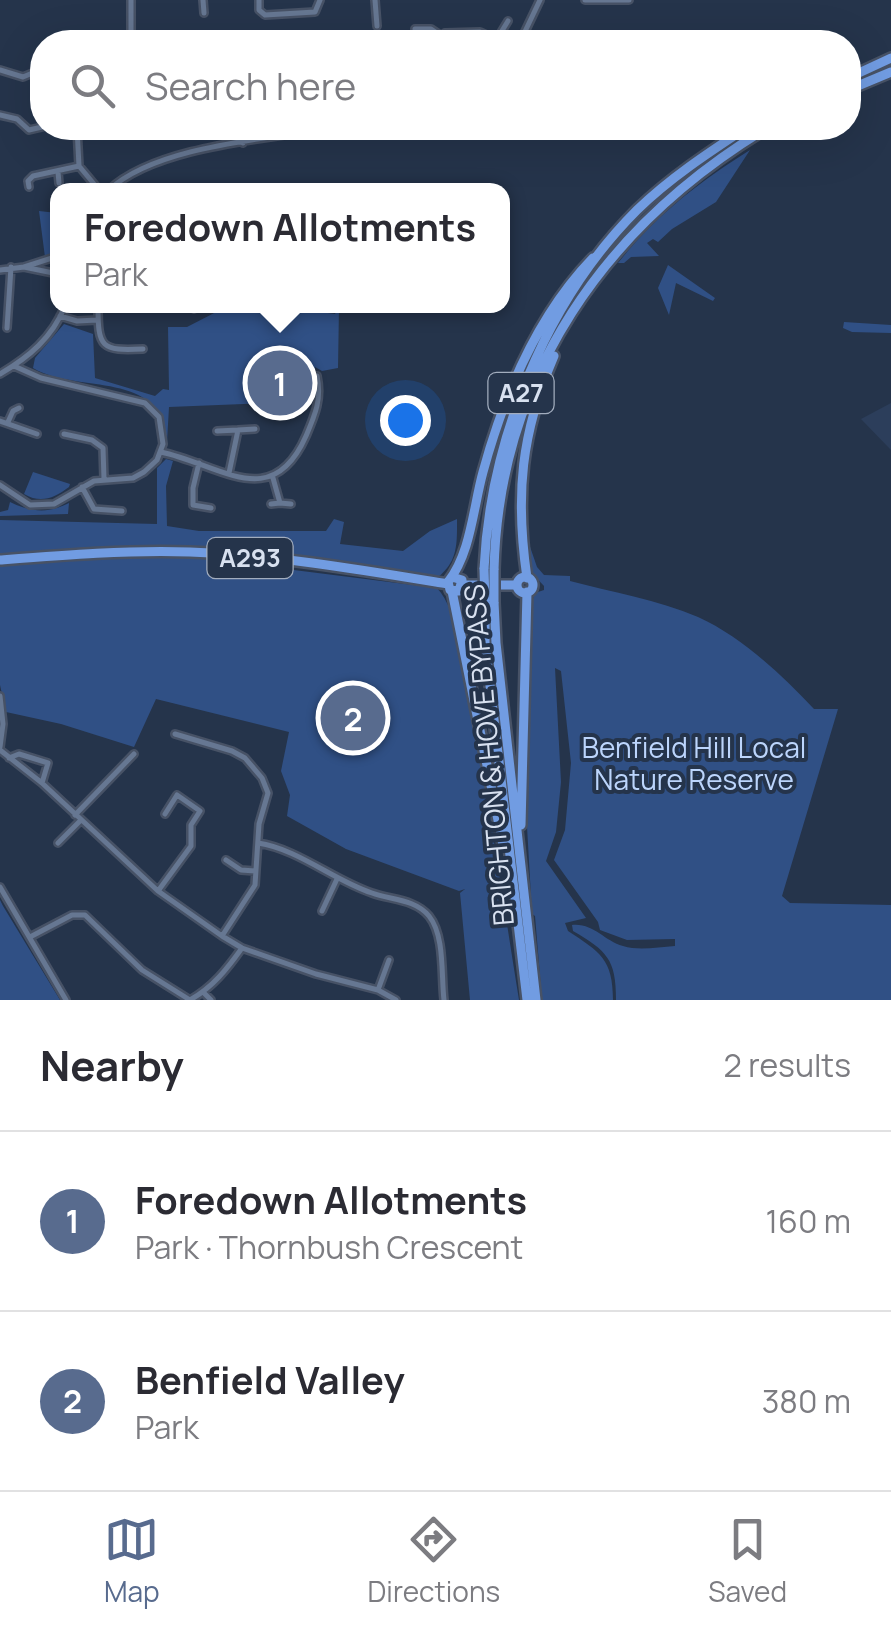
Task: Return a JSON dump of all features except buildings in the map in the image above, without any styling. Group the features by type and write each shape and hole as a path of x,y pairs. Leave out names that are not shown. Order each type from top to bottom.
{"highway":[{"path":"861,72 891,58"},
{"path":"861,85 891,72"},
{"name":"BRIGHTON & HOVE BYPASS","path":"536,1000 490,601 492,494 515,408 568,301 613,237 677,174 728,140"},
{"name":"BRIGHTON & HOVE BYPASS","path":"489,570 521,418 536,379 583,295 625,240 663,203 700,172 749,140"},
{"name":"A27","path":"514,901 450,584 462,560 483,470 512,383 553,307 584,266 613,237"},
{"name":"A27","path":"527,578 520,498 527,434 544,380 583,295"},
{"name":"A293","path":"0,560 94,552 194,552 348,568 450,584"},
{"path":"450,584 460,578 463,585 517,585"},
{"path":"527,578 532,584 527,592 520,591 517,585 520,579 527,578"},
{"name":"A27","path":"521,866 527,592"},
{"name":"BRIGHTON & HOVE BYPASS","path":"490,601 485,643 527,1000"}],"street":[{"path":"132,0 132,30"},
{"path":"203,0 204,14"},
{"path":"259,0 259,10 265,15 315,12 320,0"},
{"path":"375,0 376,26"},
{"path":"526,30 540,0"},
{"path":"585,0 629,0"},
{"path":"504,30 508,21"},
{"path":"415,29 432,30"},
{"path":"0,70 22,77 30,74"},
{"path":"0,115 16,119 30,130"},
{"path":"78,140 80,166 93,183"},
{"path":"118,183 159,159 261,140"},
{"path":"28,187 28,181 35,175 80,166"},
{"path":"58,172 59,183"},
{"path":"24,267 50,258"},
{"path":"44,259 50,272"},
{"path":"7,328 11,267"},
{"path":"0,270 24,267 50,272"},
{"path":"32,374 28,363 62,313"},
{"path":"98,313 99,338 107,348 144,349"},
{"path":"60,316 76,322 98,320"},
{"path":"0,374 35,350"},
{"path":"0,485 19,500 43,506 54,504 104,479 133,478 152,465 161,452 162,427 154,409 145,402 14,366"},
{"path":"161,452 229,473 259,480 272,478 290,466 305,440 318,404 318,376"},
{"path":"19,408 4,422 37,434"},
{"path":"229,473 238,430"},
{"path":"217,431 255,430"},
{"path":"64,434 86,438 102,448 104,479"},
{"path":"199,463 190,507 210,508"},
{"path":"272,478 280,503"},
{"path":"82,487 94,509 122,512"},
{"path":"271,504 291,504"},
{"path":"0,696 0,748 158,892 242,948 316,974 378,990 396,1000"},
{"path":"175,734 232,750 254,765 268,793 255,885 222,936"},
{"path":"9,758 19,754 48,764 42,783"},
{"path":"75,815 134,754"},
{"path":"158,892 191,846 192,825 200,810 177,795 165,814"},
{"path":"58,843 80,821"},
{"path":"258,843 280,847 338,879 373,894 407,902 427,914 436,929 444,1000"},
{"path":"226,860 241,870 256,870"},
{"path":"322,911 338,879"},
{"path":"0,887 66,1000"},
{"path":"30,937 72,915 84,915 142,970 190,1000 224,972 242,948"},
{"path":"378,990 389,960"},
{"path":"204,992 210,1000"}],"shaded area":[{"path":"891,403 891,450 861,419"}],"green space":[{"path":"750,150 716,202 658,242 653,239 647,243 659,256 631,257 618,263 679,201"},
{"path":"39,211 50,212 50,256 45,257"},
{"path":"668,265 715,298 713,301 676,283 669,315 658,288"},
{"path":"214,313 339,313 338,368 322,371 315,367 315,401 169,407 167,442 162,419 150,403 135,393 52,376 33,368 35,358 64,324 93,334 95,378 155,396 163,389 169,390 168,327 187,327"},
{"path":"844,322 891,325 891,333 852,332 843,328"},
{"path":"166,459 173,461 166,486 167,526 199,531 326,531 334,519 344,522 340,544 403,551 430,531 457,519 453,558 438,577 316,558 193,546 120,547 0,558 0,520 157,524 157,468"},
{"path":"33,472 70,484 69,487 47,498 30,497 24,494"},
{"path":"10,502 40,510 69,503 68,514 0,516 0,512 8,510"},
{"name":"Benfield Hill Local Nature Reserve","path":"528,541 544,575 570,576 570,581 698,617 760,657 814,709 838,709 782,896 790,903 891,905 891,1000 616,1000 614,975 607,958 573,931 572,925 587,927 629,947 675,946 675,939 627,940 600,930 554,860 565,830 571,763 561,671 555,668 561,782 556,832 546,861 586,918 565,923 568,931 589,945 607,966 613,1000 542,1000 532,914 524,774 531,606 535,593 544,590 544,586 529,570 524,542"},
{"path":"98,556 198,558 437,588 451,611 459,642 519,1000 470,1000 460,893 465,889 459,891 346,849 287,816 290,795 281,771 289,732 156,699 134,747 6,712 0,685 0,565"},
{"path":"0,900 3,906 60,1000 0,1000"}],"place":[{"name":"Foredown Allotments","path":"280,383"},
{"name":"Benfield Valley","path":"353,718"}]}
